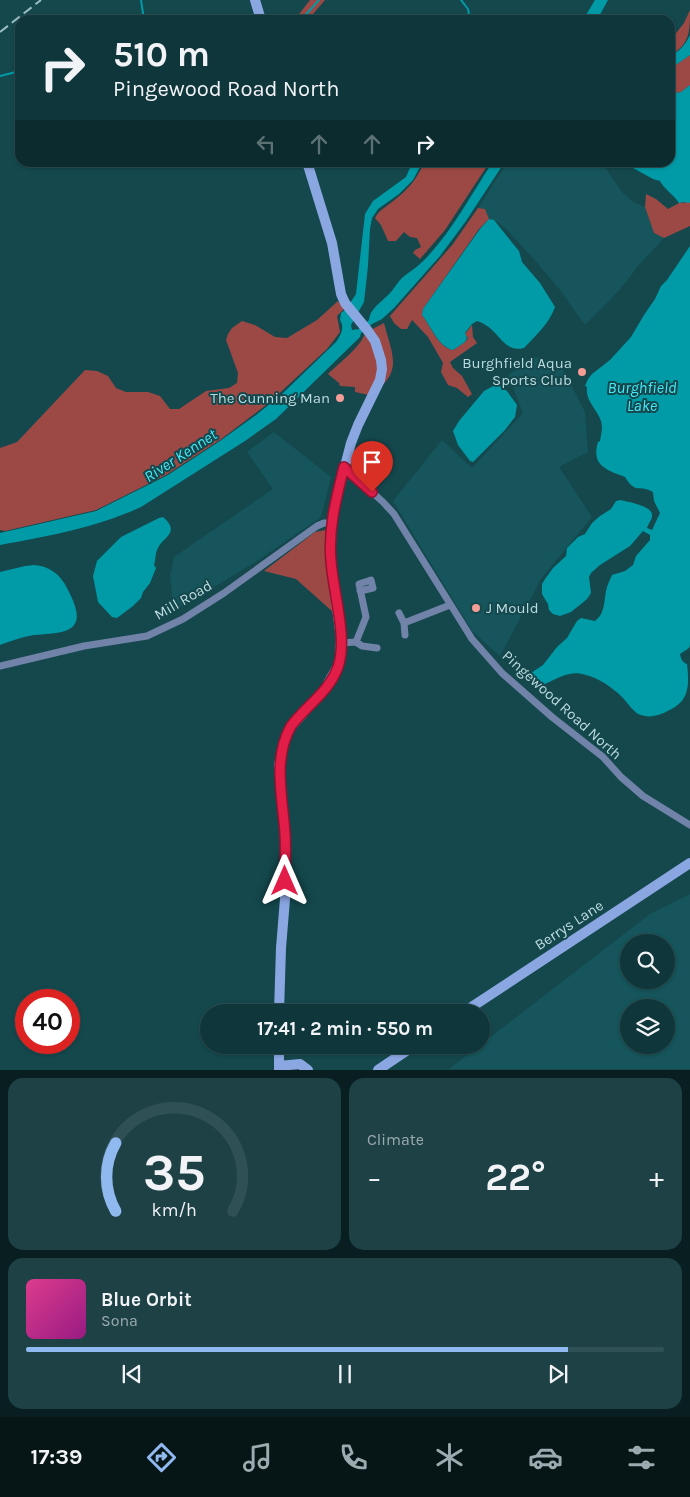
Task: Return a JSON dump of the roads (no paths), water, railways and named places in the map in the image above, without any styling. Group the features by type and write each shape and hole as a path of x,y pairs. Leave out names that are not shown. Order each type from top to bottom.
{"street":[{"path":"255,0 260,15"},
{"path":"279,1004 285,899 285,835 279,766 281,751 291,726 325,689 332,680 338,666 341,643 331,563 332,523 344,467 358,425 382,374 381,360 372,335 345,302 341,294 332,243 309,167"},
{"name":"Pingewood Road North","path":"344,467 394,514 472,639 502,673 552,717 602,757 643,796 690,825"},
{"name":"Mill Road","path":"0,666 84,646 147,636 183,619 224,593 317,526 324,523 332,523"},
{"path":"356,642 366,617 360,591"},
{"path":"404,623 450,605"},
{"path":"399,613 404,623 405,635"},
{"path":"341,643 356,642 362,646 377,648"},
{"name":"Berrys Lane","path":"476,1004 690,863"},
{"path":"279,1054 279,1068 300,1064 308,1070"},
{"path":"378,1070 402,1054"}],"water":[{"path":"595,0 608,0 600,15 586,15"},
{"path":"690,35 690,55 675,66 675,53"},
{"path":"690,85 689,203 679,203 660,181 631,167 675,167 675,93 681,92"},
{"path":"410,167 420,167 413,180 399,194 378,209 372,218 364,302 351,325 352,330 359,329 369,320 373,309 404,276 431,253 459,216 490,167 501,167 466,221 440,256 394,308 382,319 361,333 360,337 276,419 245,441 141,507 89,526 0,545 0,533 96,511 168,475 220,441 281,395 339,337 342,331 341,313 356,294 365,214 373,201 406,177"},
{"path":"489,219 494,220 519,251 522,262 540,283 555,307 546,324 524,348 510,347 490,328 477,321 465,333 467,338 465,342 453,350 443,345 435,336 422,315 423,309"},
{"name":"Burghfield Lake","path":"690,246 690,645 689,648 680,654 682,660 687,664 688,682 686,694 680,703 662,714 648,716 638,714 614,690 591,676 573,673 539,686 530,676 531,673 543,665 567,638 577,621 581,618 595,621 601,615 606,589 612,575 625,571 633,565 636,556 650,540 650,535 643,531 630,546 591,573 589,577 591,593 587,599 571,612 560,616 553,614 549,610 542,594 542,584 545,579 553,568 566,556 567,548 578,537 585,534 592,523 611,509 616,501 621,500 634,503 649,510 652,516 647,528 652,530 660,513 654,501 653,492 635,488 625,477 606,469 598,461 596,450 600,441 602,424 589,401 587,387 585,386 592,374 610,360 631,337 661,286"},
{"path":"497,384 507,391 517,405 515,417 505,430 473,462 470,461 458,445 453,431 484,391"},
{"path":"163,517 171,527 171,531 157,550 154,565 156,568 150,583 141,598 133,606 117,618 112,617 98,602 93,576 97,561 121,537"},
{"path":"34,565 49,569 64,583 75,606 77,618 75,623 65,631 34,635 0,645 0,572"}],"waterway":[{"path":"141,0 143,15"},
{"path":"306,15 319,0"},
{"path":"461,0 468,9 469,15"},
{"path":"0,76 15,72"}],"railway":[{"path":"22,15 41,0"},
{"path":"0,32 15,20"}],"place":[{"name":"Burghfield Aqua Sports Club","path":"582,372"},
{"name":"The Cunning Man","path":"340,398"},
{"name":"J Mould","path":"476,608"}],"water label":[{"name":"River Kennet","path":"180,455"}]}
